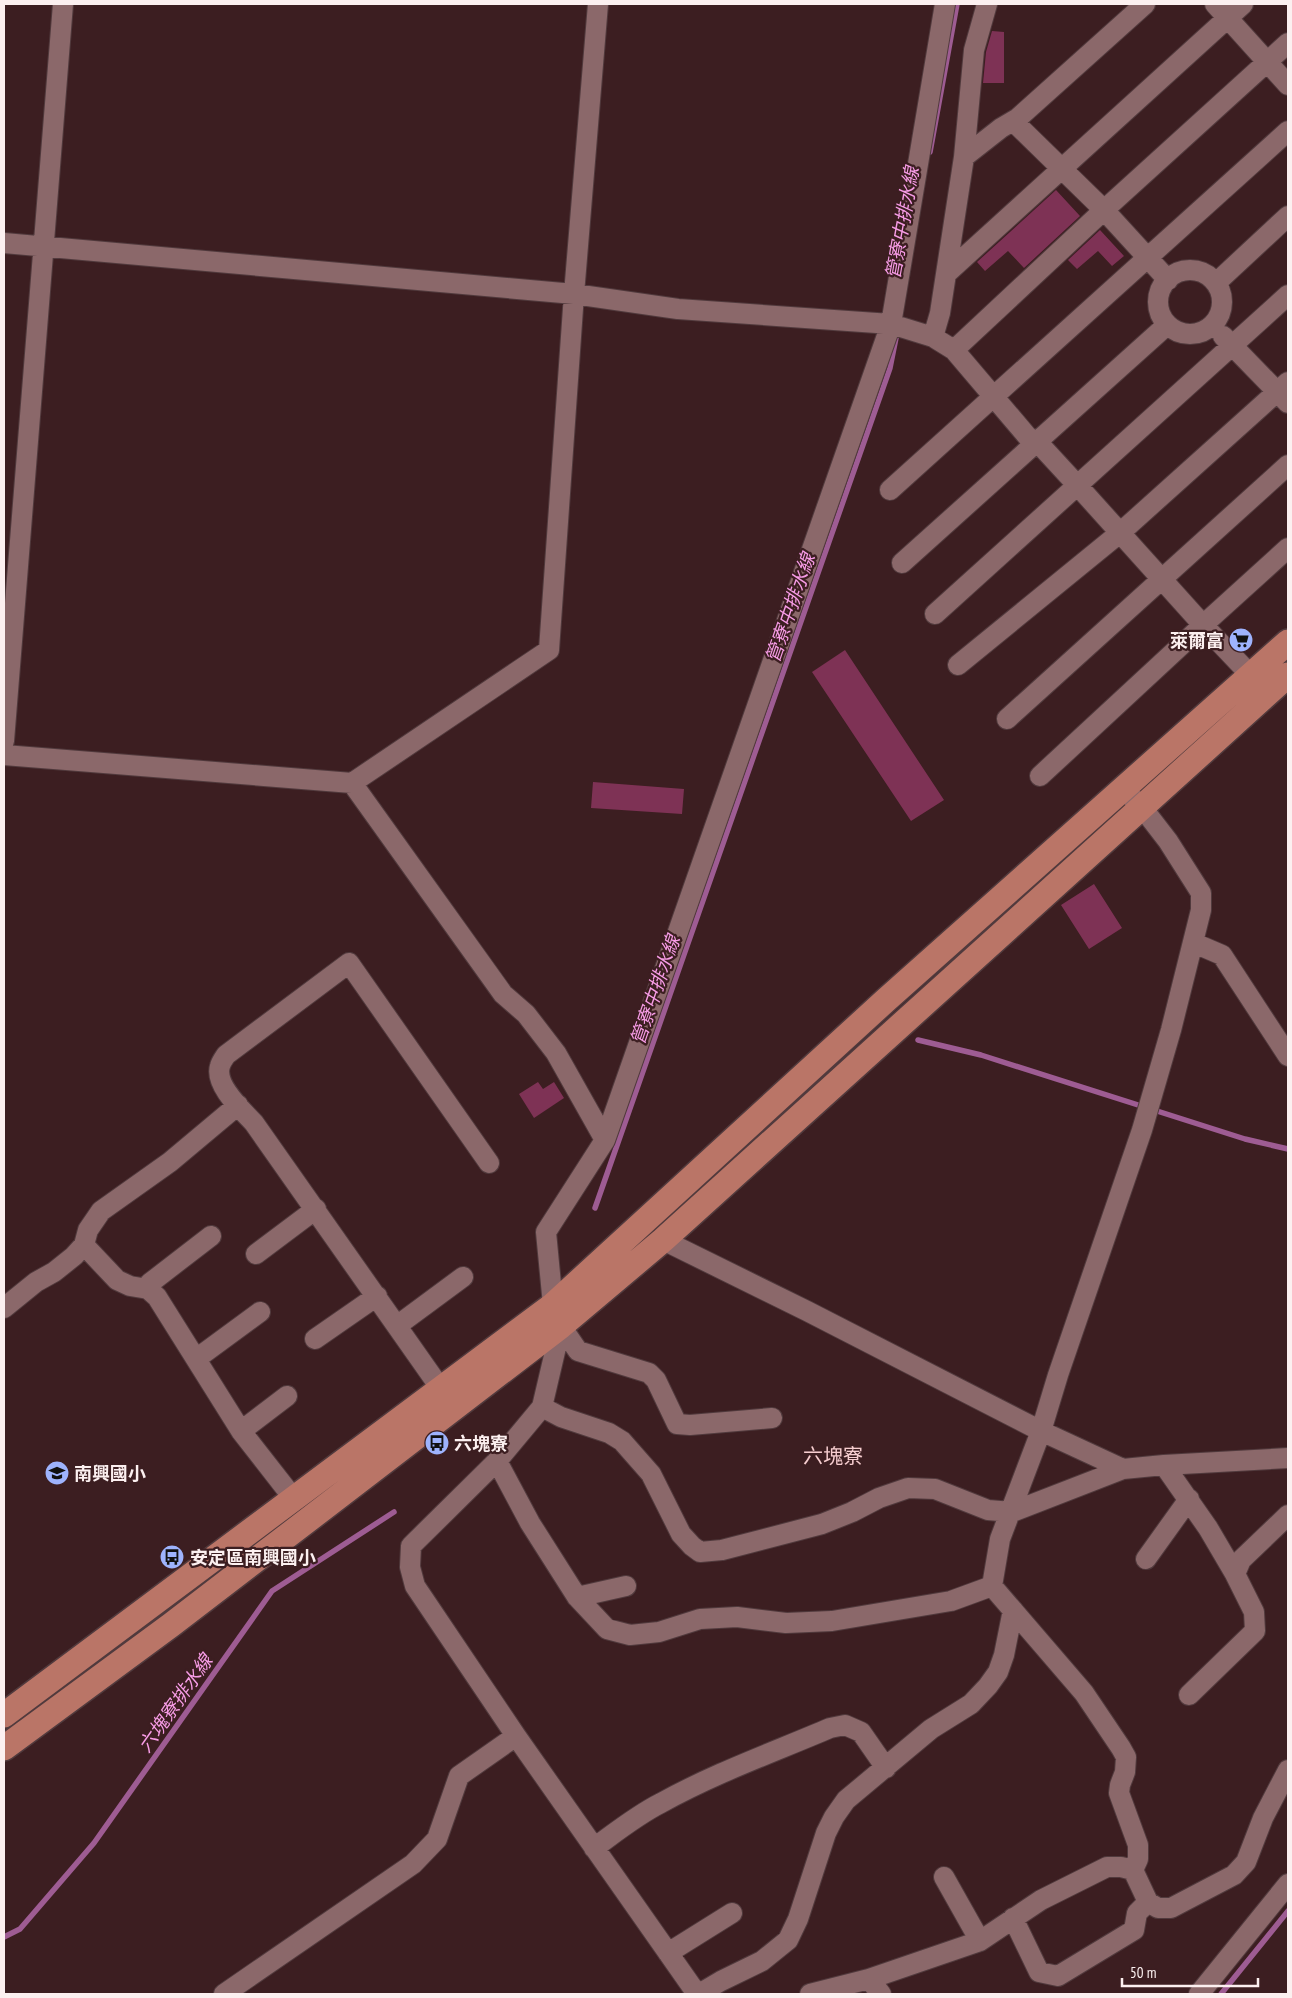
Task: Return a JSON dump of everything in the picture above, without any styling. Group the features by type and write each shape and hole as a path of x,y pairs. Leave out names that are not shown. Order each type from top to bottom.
{"main road":[{"path":"4,1715 442,1389 557,1315 663,1240 1141,806 1259,684 1288,642"},
{"path":"4,1748 171,1625 557,1315 768,1108 1123,789 1259,684 1288,675"}],"street":[{"path":"4,742 63,4"},
{"path":"4,755 352,783 549,650 574,294 598,4"},
{"path":"946,4 891,324 605,1140 546,1232 557,1315 542,1407 497,1462 411,1546 410,1567 415,1586 516,1736 698,1994 762,1962 788,1940 798,1920 826,1833 834,1817 846,1800 931,1729 971,1704 988,1686 998,1672 1004,1655 1013,1610"},
{"path":"933,337 940,313 947,273 964,157 974,50 987,4"},
{"path":"964,157 1001,128 1014,121 1144,4"},
{"path":"947,273 1062,168 1222,11 1243,4"},
{"path":"1222,11 1288,85"},
{"path":"954,350 1104,210 1288,43"},
{"path":"1014,121 1104,210 1168,280"},
{"path":"890,490 1288,130"},
{"path":"1216,283 1288,216"},
{"path":"4,243 574,294 678,309 891,324 933,337 954,350 1027,436 1078,486 1163,579 1202,625 1259,684"},
{"path":"1192,271 1206,274 1216,283 1221,295 1222,309 1213,325 1197,333 1180,333 1167,325 1159,312 1158,298 1162,287 1176,273 1192,271"},
{"path":"935,614 1288,295"},
{"path":"902,563 1167,325"},
{"path":"958,665 1121,532 1284,392 1232,345 1213,325"},
{"path":"1007,719 1288,465"},
{"path":"1040,776 1202,625 1288,548"},
{"path":"352,783 503,994 526,1014 556,1053 605,1140"},
{"path":"992,1586 1000,1540 1041,1431 1148,1108 1194,943 1201,910 1201,892 1168,841 1141,806 1123,789"},
{"path":"1194,943 1222,955 1288,1056"},
{"path":"442,1389 254,1122 227,1093 220,1077 219,1066 226,1055 349,963 489,1163"},
{"path":"4,1308 36,1282 54,1272 74,1256 84,1245 88,1230 101,1211 170,1162 238,1105"},
{"path":"256,1254 316,1209"},
{"path":"148,1289 150,1283 211,1236"},
{"path":"663,1240 807,1311 1041,1431 1123,1469"},
{"path":"84,1245 117,1280 130,1286 148,1289 157,1297 241,1431 294,1499"},
{"path":"398,1324 463,1277"},
{"path":"315,1339 377,1296"},
{"path":"196,1359 260,1312"},
{"path":"557,1315 578,1350 649,1373 656,1380 677,1424 690,1425 772,1418"},
{"path":"241,1431 287,1396"},
{"path":"542,1407 561,1417 609,1433 622,1441 651,1474 682,1534 700,1552 722,1550 822,1524 852,1512 879,1498 908,1488 935,1489 988,1510 1012,1512 1123,1469 1288,1458"},
{"path":"497,1462 530,1523 577,1598 607,1629 630,1635 659,1632 700,1619 737,1618 786,1623 832,1621 951,1601 992,1586"},
{"path":"1164,1465 1189,1499 1235,1574 1254,1612 1255,1631 1189,1695"},
{"path":"1146,1559 1189,1499"},
{"path":"1235,1574 1241,1560 1288,1515"},
{"path":"577,1598 626,1586"},
{"path":"992,1586 1084,1693 1126,1757 1125,1772 1119,1793 1138,1845 1138,1859 1133,1870"},
{"path":"594,1848 661,1802 738,1766 830,1728 845,1725 861,1732 886,1768"},
{"path":"224,1994 413,1864 437,1839 459,1776 516,1736"},
{"path":"810,1994 875,1986 980,1941 1041,1900 1107,1867 1121,1866 1133,1870 1148,1902 1158,1908 1171,1908 1234,1875 1246,1862 1263,1818 1288,1770"},
{"path":"944,1876 980,1941"},
{"path":"1199,1994 1288,1884"},
{"path":"1013,1918 1039,1972 1058,1976 1134,1930 1136,1913 1148,1902"},
{"path":"668,1953 732,1913"}],"building":[{"path":"992,31 1004,32 1004,83 983,83 986,52"},
{"path":"1056,190 1080,216 1024,268 1008,251 985,271 977,262"},
{"path":"1100,230 1124,256 1112,266 1098,251 1077,269 1068,260"},
{"path":"845,650 944,800 911,821 812,672"},
{"path":"593,782 684,789 682,814 591,808"},
{"path":"1094,884 1122,928 1089,949 1061,905"},
{"path":"538,1082 543,1089 554,1082 564,1098 534,1118 519,1094"}],"waterway":[{"name":"管寮中排水線","path":"930,152 957,4"},
{"name":"管寮中排水線","path":"595,1208 890,368 896,338"},
{"path":"918,1040 981,1055 1245,1139 1288,1149"},
{"name":"六塊寮排水線","path":"4,1937 20,1929 94,1843 272,1591 394,1512"},
{"path":"1221,1994 1288,1911"}],"place":[{"name":"萊爾富","path":"1241,640"},
{"name":"六塊寮","path":"437,1443"},
{"name":"南興國小","path":"57,1473"},
{"name":"安定區南興國小","path":"172,1557"}],"district":[{"name":"六塊寮","path":"833,1456"}]}
